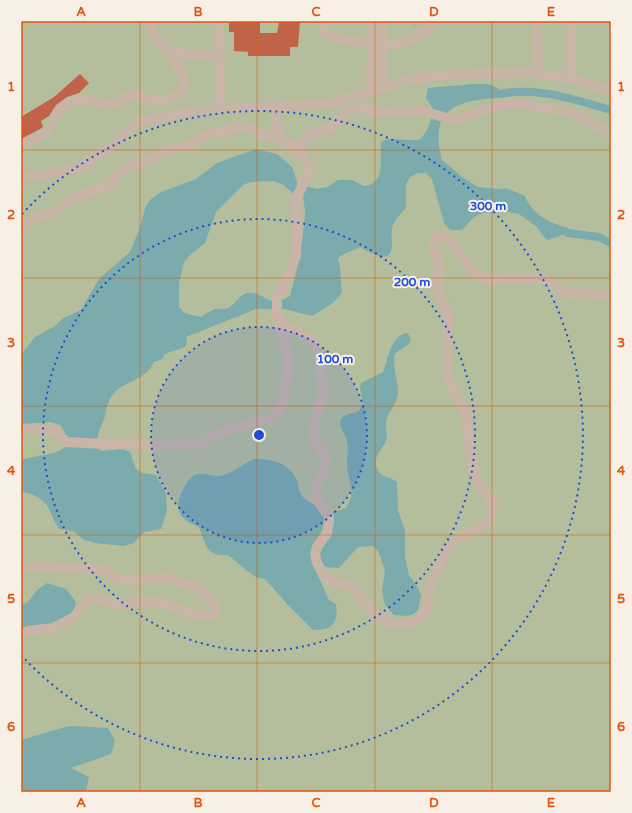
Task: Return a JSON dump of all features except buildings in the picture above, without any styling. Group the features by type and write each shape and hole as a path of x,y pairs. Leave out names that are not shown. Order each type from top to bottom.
{"street":[{"path":"150,21 151,29 165,50 174,54 177,52 187,54 219,55"},
{"path":"219,21 220,109"},
{"path":"324,21 325,33 332,39 383,46 400,45 418,37 439,21"},
{"path":"371,92 372,21"},
{"path":"383,21 383,88"},
{"path":"537,21 538,74"},
{"path":"571,21 571,79"},
{"path":"21,146 47,133 60,109 76,101 89,99 109,105 132,95 153,100 170,98 177,95 184,86 184,81 181,71 174,60 174,54"},
{"path":"21,176 44,175 81,167 110,147 138,122 203,110 330,104 408,79 488,73 538,74 571,79 611,92"},
{"path":"298,150 308,135 332,128 350,110 366,109 389,112 420,110 446,118 456,119 504,104 527,104 536,107 566,111 586,119 596,127 611,134"},
{"path":"21,429 54,430 66,442 134,443 156,446 189,445 202,443 211,437 234,428 272,418 278,412 282,404 288,373 288,353 278,316 277,296 287,280 296,255 297,197 309,172 307,163 298,150 283,142 277,132 275,107"},
{"path":"21,228 35,218 56,211 72,199 109,185 125,167 153,159 166,151 185,146 207,134 222,132 239,126 253,128 267,137 273,136 277,132"},
{"path":"278,316 285,326 311,338 319,355 323,396 313,429 314,439 326,459 326,465 316,490 316,498 329,517 329,522 327,533 317,547 315,554 317,563 326,578 335,583 354,588 370,610 379,617 387,622 403,624 413,623 420,619 425,612 431,586 445,552 454,542 487,522 492,516 493,508 491,500 476,480 469,444 466,410 454,394 446,370 448,314 438,296 437,284 439,266 433,244 435,237 441,234 447,238 471,269 487,280 538,278 548,281 567,294 587,293 611,296"},
{"path":"21,566 94,569 108,572 116,578 124,580 164,578 200,588 210,598 214,605 215,611 212,615 202,616 153,602 125,605 113,604 95,596 90,598 73,618 53,628 28,631 21,635"}],"green space":[{"path":"21,21 611,21 611,792 21,792"}],"water":[{"path":"488,84 498,88 500,94 497,98 468,102 448,111 442,119 439,130 439,143 442,160 462,177 478,187 499,189 506,188 525,196 528,203 537,213 548,221 568,228 568,233 548,240 543,236 537,227 519,214 508,212 483,213 474,217 462,230 450,230 444,223 432,179 426,173 418,173 410,177 406,184 406,208 394,223 391,252 384,257 360,247 340,256 338,260 342,292 336,300 328,306 312,316 284,309 256,309 186,337 187,343 185,347 164,355 163,359 154,362 151,368 142,376 121,387 111,397 98,433 98,447 101,451 123,449 130,452 136,469 143,473 156,475 166,493 167,510 161,529 145,532 134,543 124,546 95,543 83,539 73,531 59,529 43,501 36,496 21,491 21,460 50,454 66,447 65,432 60,425 50,422 21,424 21,355 35,337 55,326 63,318 81,310 99,279 130,252 139,230 146,206 151,199 161,192 196,179 217,163 256,149 277,154 292,167 299,188 295,195 282,184 272,181 250,182 243,185 216,212 205,243 191,254 184,262 179,283 179,307 185,313 201,317 215,309 230,307 242,295 247,293 257,294 266,299 276,301 282,300 290,296 298,265 305,213 303,194 305,186 317,189 327,187 338,180 352,180 364,186 371,184 379,175 381,162 381,142 391,139 421,139 427,130 434,110 426,98 428,88"},
{"path":"407,333 411,340 410,342 395,354 394,364 398,394 396,402 387,418 387,437 384,445 377,455 376,463 378,472 397,482 398,510 405,531 405,557 409,575 419,590 421,596 418,610 414,614 407,616 394,615 385,605 382,591 385,570 378,551 373,546 358,547 339,568 324,567 321,561 320,547 333,512 346,508 352,490 347,470 348,444 340,424 341,419 346,415 358,412 363,405 360,387 361,383 383,372 391,348 397,338"},
{"path":"255,459 274,461 290,470 297,481 302,496 315,505 327,520 314,567 329,600 336,604 337,611 335,621 325,629 313,630 265,579 256,577 228,555 220,555 211,552 205,544 199,527 186,521 180,513 178,508 180,496 185,485 192,477 199,474 216,476 224,475"},
{"path":"47,583 66,589 76,602 74,610 69,616 54,623 21,629 21,604 27,603 38,589"},
{"path":"69,726 108,728 115,741 111,754 71,768 89,777 86,792 21,792 21,740"}],"waterway":[{"path":"500,94 528,92 556,95 611,110"},
{"path":"568,233 599,237 611,243"}]}
